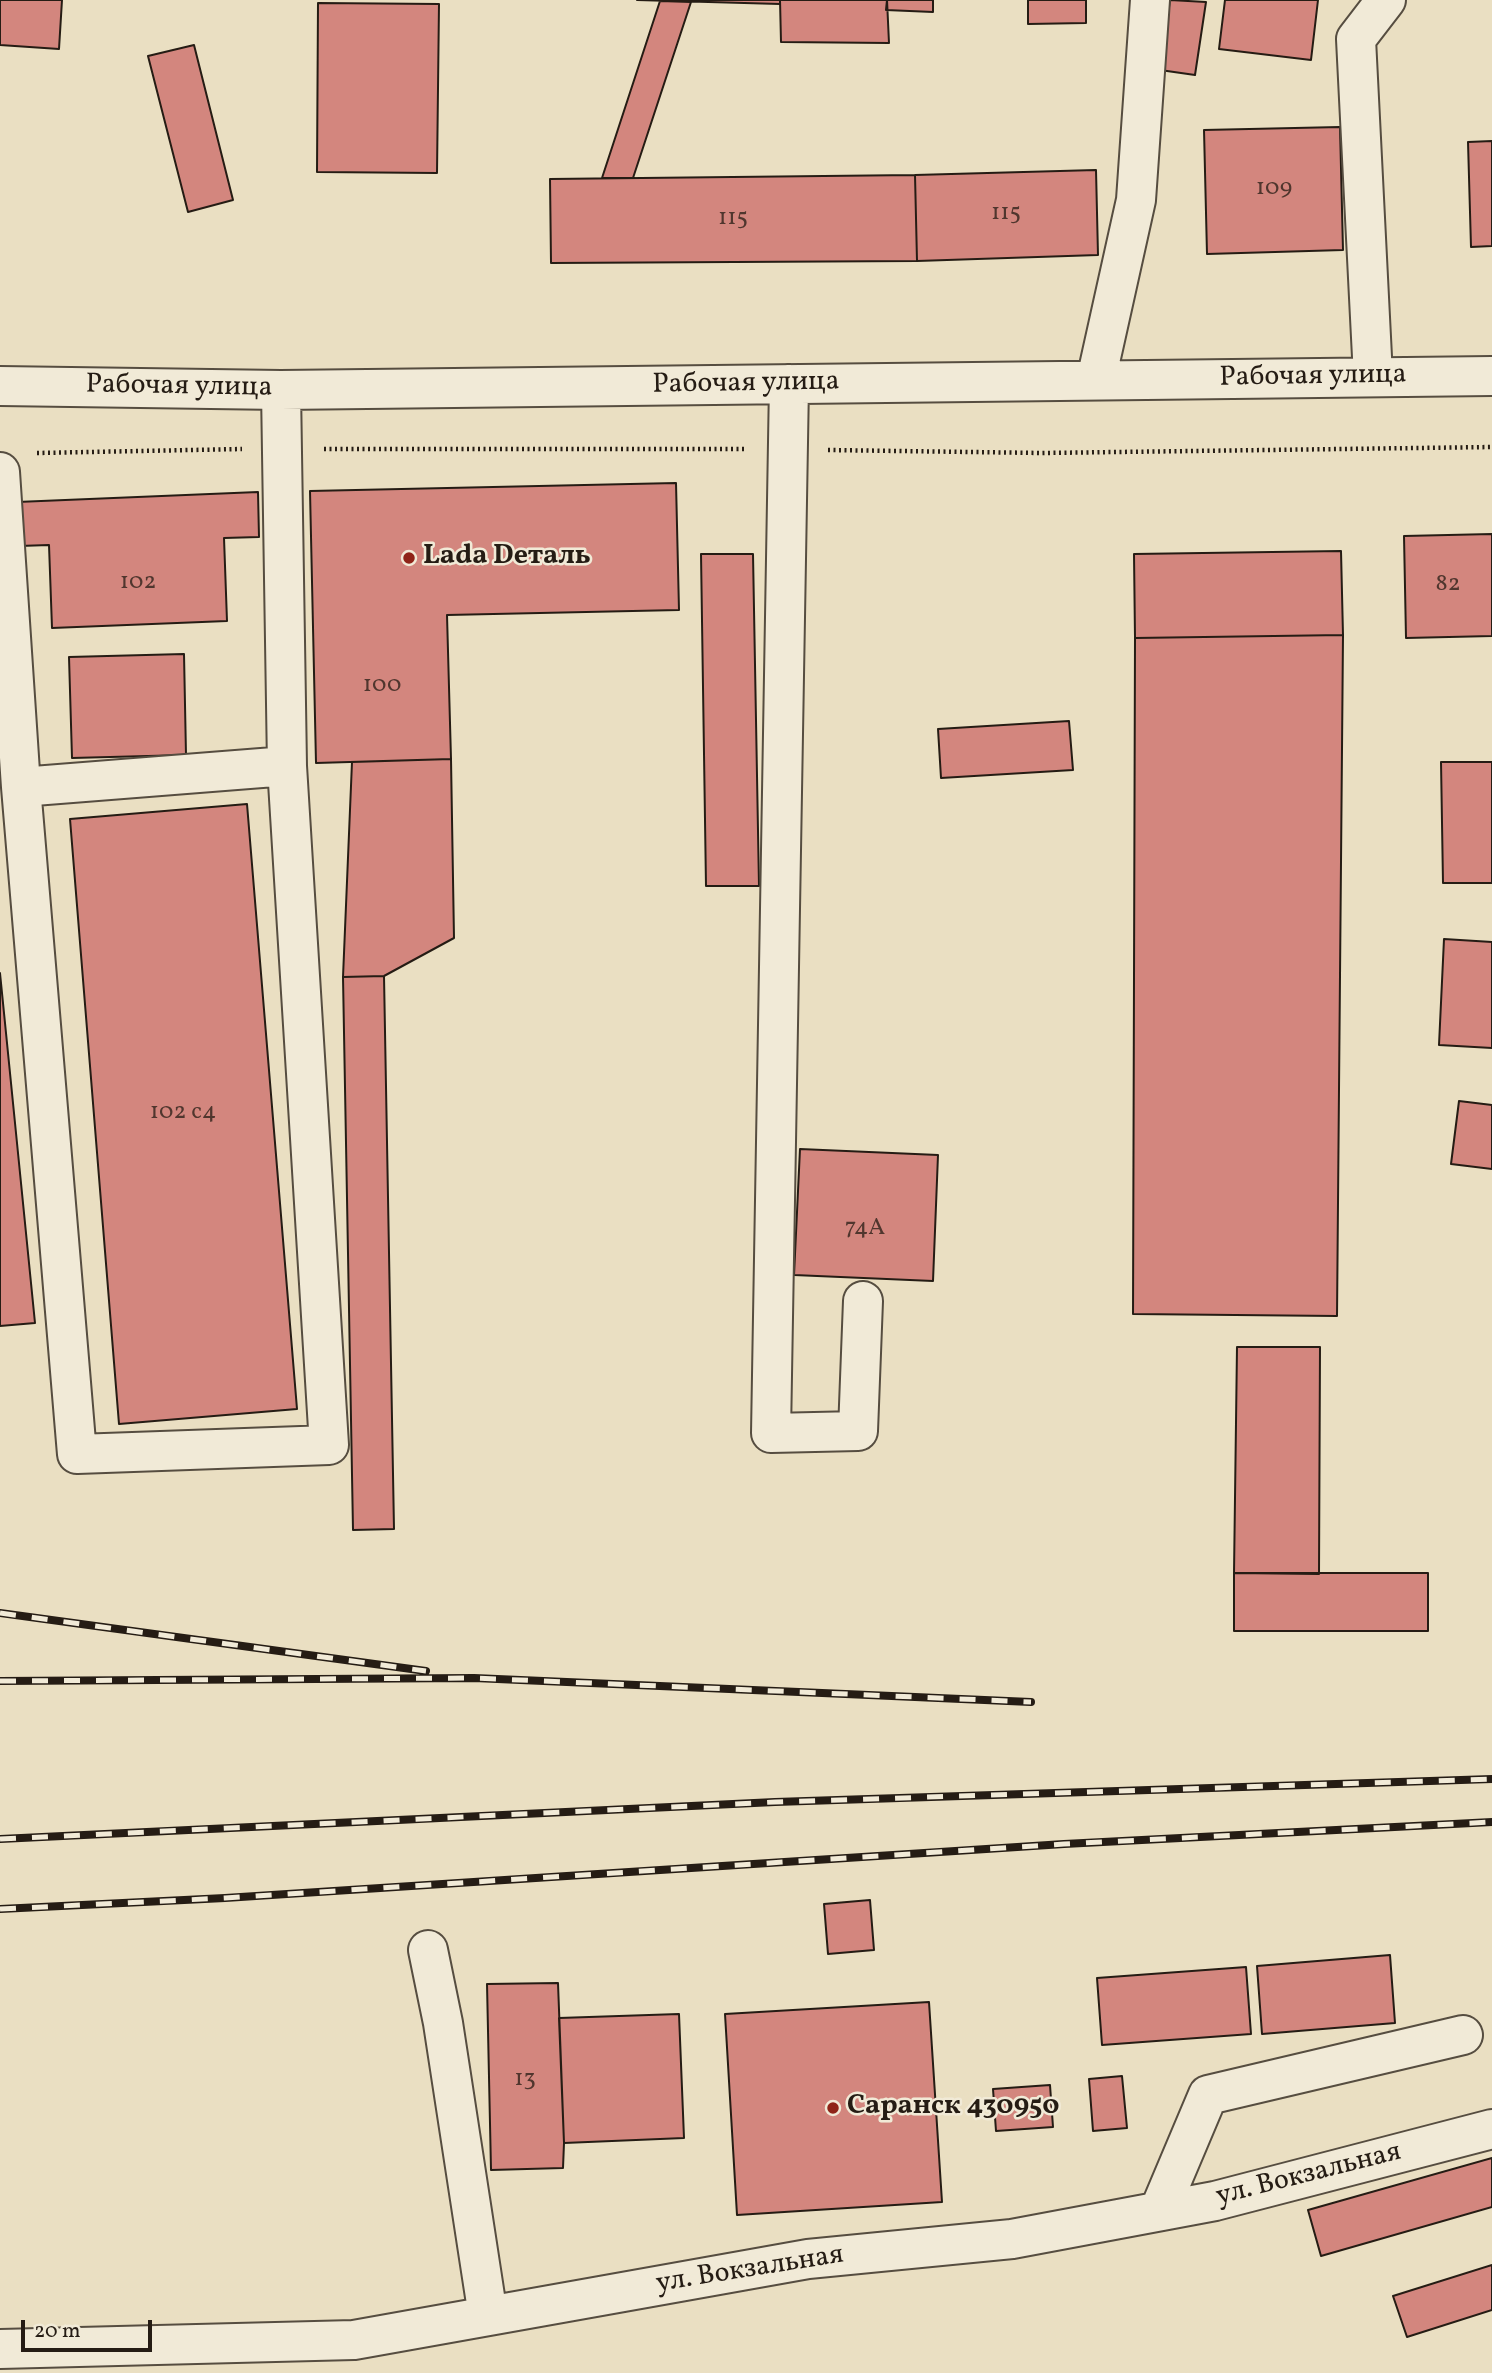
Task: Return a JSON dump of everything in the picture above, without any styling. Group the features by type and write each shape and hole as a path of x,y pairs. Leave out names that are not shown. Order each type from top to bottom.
{"street":[{"path":"1096,380 1136,200 1150,0"},
{"path":"1373,377 1356,39 1385,0"},
{"name":"Рабочая улица","path":"0,386 281,390 1492,376"},
{"path":"789,384 771,1433 858,1432 863,1301"},
{"path":"0,472 21,788 78,1454 329,1445 287,766 281,390"},
{"path":"21,788 287,766"},
{"path":"428,1950 443,2024 488,2316"},
{"path":"1159,2211 1208,2095 1463,2035"},
{"name":"ул. Вокзальная","path":"0,2349 354,2340 808,2259 1012,2239 1215,2201 1492,2129"}],"building":[{"path":"0,0 62,0 59,49 0,45"},
{"path":"637,0 780,0 780,4"},
{"path":"780,0 887,0 889,43 781,42"},
{"path":"887,0 933,0 933,12 886,10"},
{"path":"1028,0 1086,0 1086,23 1028,24"},
{"path":"1170,0 1206,2 1195,75 1160,70"},
{"path":"1225,0 1318,0 1311,60 1219,49"},
{"path":"660,1 691,2 633,178 602,178"},
{"path":"318,3 439,4 437,173 317,172"},
{"path":"194,45 233,200 188,212 148,56"},
{"path":"1340,127 1343,250 1207,254 1204,130"},
{"path":"1492,141 1492,246 1471,247 1468,142"},
{"path":"1096,170 1098,255 917,261 915,175"},
{"path":"915,175 917,261 551,263 550,179"},
{"path":"676,483 679,610 447,615 451,759 316,763 310,491"},
{"path":"258,492 259,537 224,538 227,621 52,628 49,545 19,546 17,502"},
{"path":"1492,534 1492,636 1406,638 1404,536"},
{"path":"1341,551 1343,635 1135,638 1134,554"},
{"path":"701,554 753,554 759,886 706,886"},
{"path":"1343,635 1337,1316 1133,1314 1135,638"},
{"path":"184,654 186,755 72,758 69,657"},
{"path":"1069,721 1073,770 941,778 938,729"},
{"path":"451,759 454,938 384,976 343,977 352,762"},
{"path":"1441,762 1492,762 1492,883 1443,883"},
{"path":"247,804 297,1409 119,1424 70,819"},
{"path":"1444,939 1492,942 1492,1048 1439,1045"},
{"path":"0,973 35,1323 0,1326"},
{"path":"384,976 394,1529 353,1530 343,977"},
{"path":"1459,1101 1492,1105 1492,1169 1451,1164"},
{"path":"800,1149 938,1155 933,1281 794,1275"},
{"path":"1237,1347 1320,1347 1319,1574 1234,1573"},
{"path":"1234,1573 1428,1573 1428,1631 1234,1631"},
{"path":"870,1900 874,1950 828,1954 824,1904"},
{"path":"1390,1955 1395,2023 1262,2034 1257,1966"},
{"path":"1246,1967 1251,2034 1102,2045 1097,1978"},
{"path":"558,1983 563,2168 491,2170 487,1984"},
{"name":"Саранск 430950","path":"929,2002 942,2202 737,2215 725,2014"},
{"path":"679,2014 684,2138 564,2143 559,2018"},
{"path":"1122,2076 1127,2128 1093,2131 1089,2079"},
{"path":"1050,2085 1053,2127 996,2131 993,2089"},
{"path":"1492,2158 1492,2207 1321,2256 1308,2210"},
{"path":"1492,2265 1492,2310 1407,2337 1393,2296"}],"railway":[{"path":"0,1613 426,1671"},
{"path":"0,1681 474,1678 1031,1702"},
{"path":"0,1839 775,1802 1492,1779"},
{"path":"0,1909 225,1898 1064,1844 1492,1822"}],"place":[{"name":"Lada Dеталь","path":"409,558"},
{"name":"Саранск 430950","path":"833,2108"}]}
